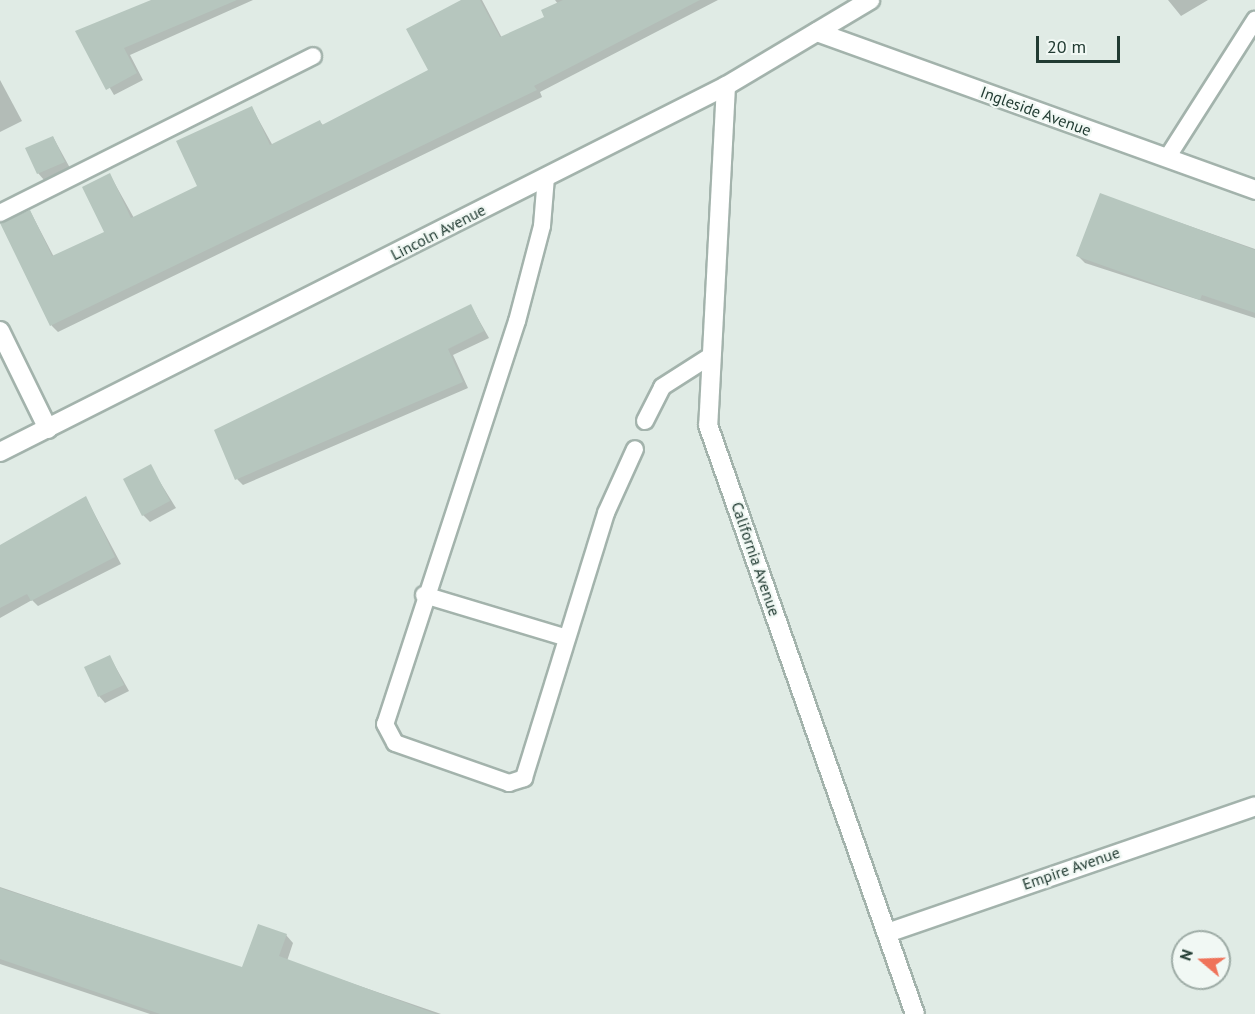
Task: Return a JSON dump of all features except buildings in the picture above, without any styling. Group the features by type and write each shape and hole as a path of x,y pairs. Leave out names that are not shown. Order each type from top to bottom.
{"street":[{"name":"Lincoln Avenue","path":"0,452 726,86 870,0"},
{"name":"Ingleside Avenue","path":"817,32 1255,189"},
{"name":"California Avenue","path":"726,86 708,425 915,1014"},
{"path":"0,331 48,429"},
{"name":"Empire Avenue","path":"887,933 1255,806"}],"lane":[{"path":"1167,158 1255,20"},
{"path":"0,213 313,56"},
{"path":"546,177 542,226 517,321 424,595 385,724 395,743 509,783 524,778 606,513 635,449"},
{"path":"645,421 662,387 712,355"},
{"path":"424,595 567,638"}]}
